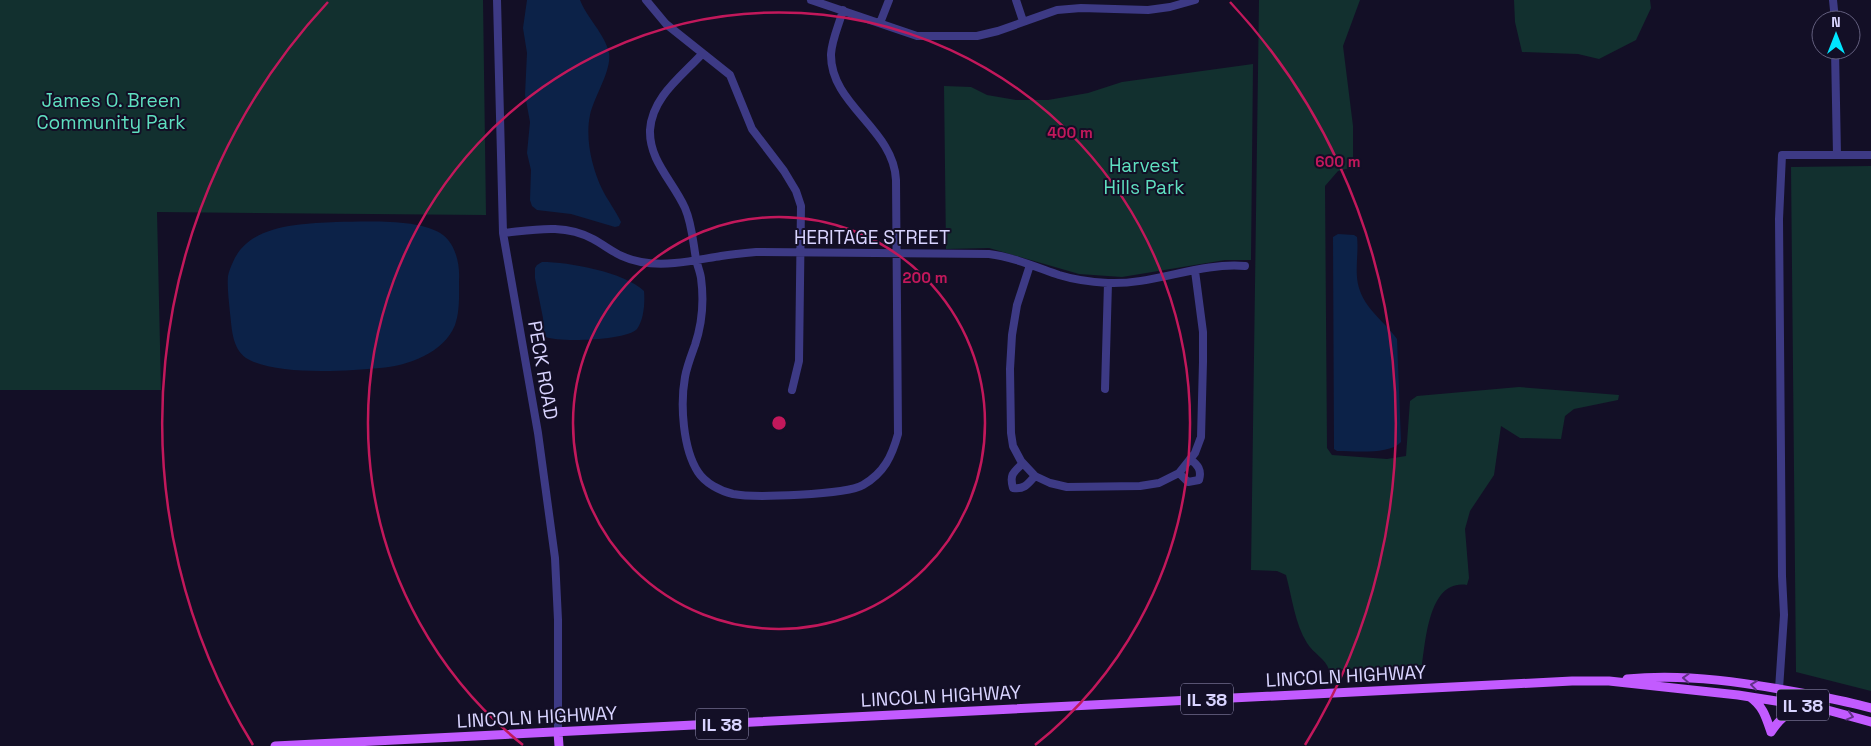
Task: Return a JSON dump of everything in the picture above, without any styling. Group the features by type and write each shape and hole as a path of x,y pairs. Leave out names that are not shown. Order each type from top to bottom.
{"main road":[{"name":"LINCOLN HIGHWAY","path":"275,746 1572,681 1609,681 1657,676 1706,679 1779,689 1871,708"},
{"name":"LINCOLN HIGHWAY","path":"1609,681 1749,697 1813,707 1871,722"},
{"path":"1749,697 1761,707 1771,732 1786,713 1813,707"},
{"name":"PECK ROAD","path":"558,732 559,746"}],"street":[{"name":"PECK ROAD","path":"497,0 502,233 538,433 555,560 558,620 558,732"},
{"path":"646,0 666,24 730,75 752,128 796,191 801,206 799,361 792,390"},
{"path":"811,0 916,36 987,34 1064,9 1157,9 1195,0"},
{"path":"880,23 888,0"},
{"path":"1016,0 1023,21"},
{"path":"1112,0 1112,9"},
{"path":"702,54 660,100 653,115 650,130 652,150 690,220 696,260 701,277 702,303 700,325 689,360 683,393 688,451 698,474 707,482 727,492 741,495 853,490 875,477 886,466 893,452 898,434 896,180 893,161 880,139 841,89 832,67 833,41 843,10"},
{"path":"1835,60 1837,154"},
{"path":"1779,689 1784,615 1779,229 1782,155 1871,155"},
{"name":"HERITAGE STREET","path":"502,233 542,228 575,232 593,239 610,251 626,258 642,262 662,263 756,252 989,254 1005,257 1070,278 1108,283 1140,280 1226,266 1245,266"},
{"path":"1030,265 1017,305 1012,336 1010,369 1011,433 1014,446 1023,463 1035,476 1050,483 1067,487 1131,486 1159,483 1179,473 1195,453 1201,437 1203,332 1195,271"},
{"path":"1105,389 1108,283"},
{"path":"1179,473 1188,482 1199,480 1200,468 1190,459"},
{"path":"1023,463 1014,472 1010,480 1012,488 1026,487 1035,476"}],"green space":[{"name":"James O. Breen Community Park","path":"0,0 483,0 486,215 157,212 161,390 0,390"},
{"path":"1259,0 1360,0 1343,46 1353,126 1353,167 1338,171 1325,186 1327,448 1332,455 1387,459 1406,456 1410,401 1417,396 1519,387 1619,395 1618,400 1574,409 1565,416 1561,439 1520,438 1501,426 1494,475 1470,511 1465,529 1469,578 1467,585 1454,586 1445,591 1437,601 1428,627 1422,665 1329,670 1303,636 1286,575 1277,571 1251,570"},
{"path":"1514,0 1650,0 1651,8 1636,40 1599,59 1578,54 1522,52 1515,22"},
{"name":"Harvest Hills Park","path":"1253,64 1251,260 1225,260 1122,277 1079,274 989,248 946,249 944,86 971,87 987,95 1016,100 1048,100 1088,93 1122,82"},
{"path":"1871,166 1871,691 1796,672 1791,167"}],"water":[{"path":"527,0 580,0 607,46 609,53 608,67 592,108 588,134 592,163 598,181 621,222 619,226 615,227 571,214 537,210 532,206 530,200 531,170 527,153 530,122 525,95 527,53 523,28"},
{"path":"336,222 407,223 433,230 443,235 454,250 459,274 458,314 450,335 434,350 424,356 391,367 330,371 292,370 258,364 246,358 241,354 233,338 228,290 229,270 241,249 263,233 277,228"},
{"path":"1338,234 1354,235 1357,237 1357,276 1362,296 1370,309 1397,339 1401,442 1396,446 1380,451 1337,451 1334,449 1333,237"},
{"path":"542,262 596,269 635,284 644,291 643,316 637,329 631,333 608,338 565,340 546,337 535,278 535,268"}]}
